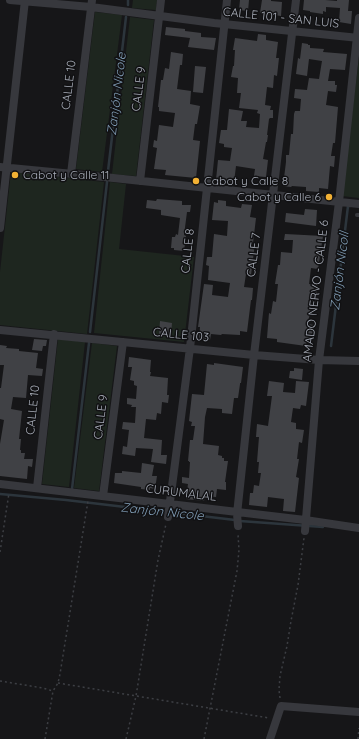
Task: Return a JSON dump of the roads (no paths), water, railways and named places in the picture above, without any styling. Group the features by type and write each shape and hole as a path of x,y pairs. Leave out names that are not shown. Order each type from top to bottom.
{"street":[{"name":"CALLE 101 - SAN LUIS","path":"10,0 92,4 159,16 358,38"},
{"name":"CALLE 9","path":"140,181 161,0"},
{"name":"CALLE 8","path":"168,517 190,348 227,0"},
{"name":"CALLE 7","path":"238,526 237,513 254,355 296,0"},
{"path":"0,228 3,167 24,1"},
{"name":"CALLE 10","path":"70,174 92,4"},
{"name":"AMADO NERVO - CALLE 6","path":"305,531 320,360 358,38 359,18"},
{"path":"3,167 359,204"},
{"name":"CALLE 103","path":"0,330 54,334 254,355 320,360 359,361"},
{"name":"CALLE 10","path":"37,488 54,334"},
{"name":"CALLE 9","path":"103,496 123,342"},
{"name":"CURUMALAL","path":"0,484 170,503 359,528"},
{"path":"270,739 281,706 359,712"}],"waterway":[{"name":"Zanjón Nicole","path":"128,0 128,5"},
{"name":"Zanjón Nicole","path":"108,171 126,17"},
{"name":"Zanjón Nicole","path":"90,332 107,182"},
{"name":"Zanjón Nicoll","path":"331,346 348,206 350,206"},
{"name":"Zanjón Nicole","path":"72,489 89,343"},
{"name":"Zanjón Nicole","path":"0,494 66,500 235,520"},
{"name":"Zanjón Nicole","path":"240,521 323,527"}],"place":[{"name":"Cabot y Calle 11","path":"15,175"},
{"name":"Cabot y Calle 8","path":"196,181"},
{"name":"Cabot y Calle 6","path":"329,197"}]}
